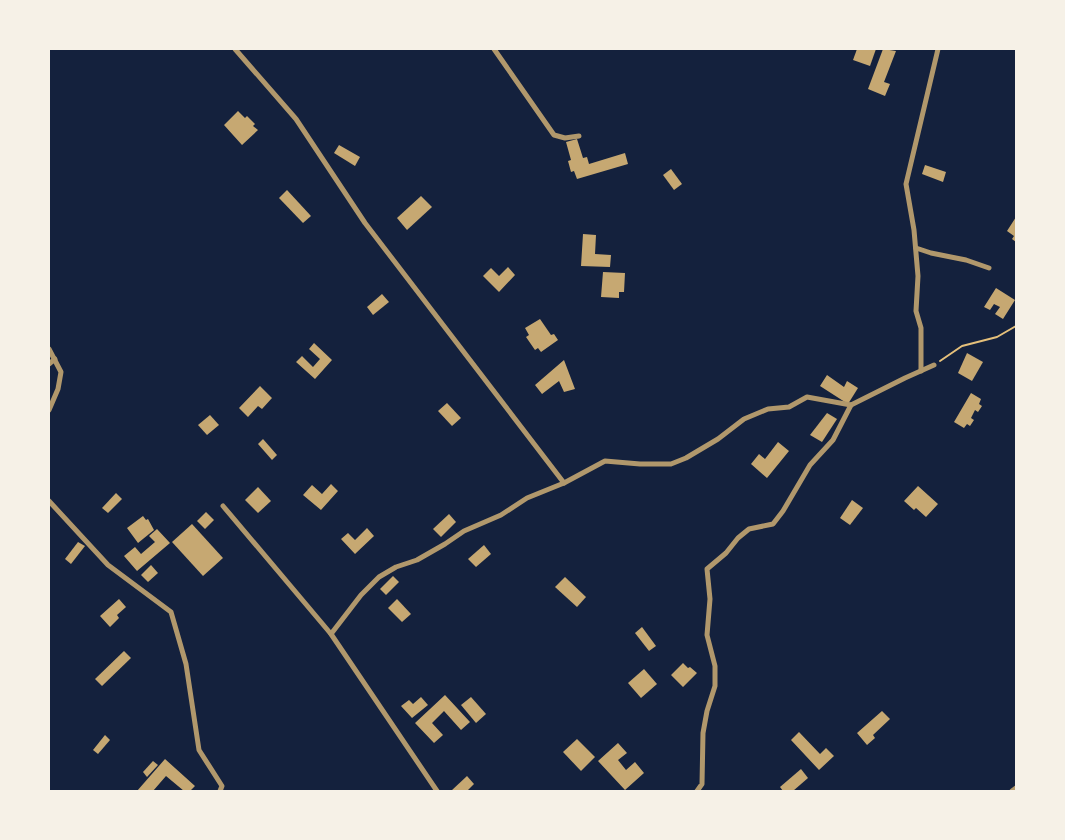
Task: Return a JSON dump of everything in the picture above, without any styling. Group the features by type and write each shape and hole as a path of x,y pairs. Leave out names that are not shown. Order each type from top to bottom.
{"street":[{"path":"235,49 296,120 365,224 564,483"},
{"path":"494,49 554,134 565,138 579,136"},
{"path":"921,371 920,328 916,311 918,276 916,248 906,184 938,49"},
{"path":"916,248 966,260 989,268"},
{"path":"49,350 61,372 58,389 49,410"},
{"path":"49,364 55,358"},
{"path":"331,634 361,595 379,577 396,567 417,560 464,531 500,516 527,498 564,483 604,461 671,464 686,458 718,439 744,419 768,409 789,407 807,398 851,405 934,365"},
{"path":"697,791 702,784 703,732 715,686 715,666 707,635 710,599 707,569 726,553 738,538 748,530 773,524 783,511 810,465 833,440 851,405"},
{"path":"49,501 108,565 171,612 186,664 199,750 222,786 220,791"},
{"path":"223,506 331,634 437,791"},
{"path":"1012,791 1016,788"}],"path":[{"path":"934,365 962,346 997,337 1016,326"}],"building":[{"path":"857,49 876,49 870,66 853,60"},
{"path":"883,49 896,51 884,82 890,84 885,96 868,89"},
{"path":"238,111 245,118 247,116 258,130 242,145 224,125"},
{"path":"577,139 583,158 587,157 589,164 625,153 628,164 577,179 574,171 571,172 568,161 571,160 566,142"},
{"path":"339,145 360,157 355,166 334,153"},
{"path":"925,165 946,172 943,182 922,174"},
{"path":"671,169 682,184 674,190 663,175"},
{"path":"287,190 311,216 303,223 279,198"},
{"path":"421,196 432,207 407,230 397,218"},
{"path":"1016,217 1016,242 1012,239 1014,236 1007,231"},
{"path":"583,234 596,235 595,254 611,255 610,267 581,266"},
{"path":"508,267 515,275 499,292 483,276 491,268 499,276"},
{"path":"603,272 625,273 624,292 619,292 619,298 601,297"},
{"path":"996,288 1015,300 1003,319 995,314 1000,307 994,304 990,310 984,307"},
{"path":"382,294 389,302 373,315 367,307"},
{"path":"540,319 551,335 554,334 558,340 541,352 538,348 535,350 526,337 529,335 525,328"},
{"path":"314,343 332,360 315,379 296,362 302,356 313,367 320,359 309,349"},
{"path":"967,353 983,362 972,381 958,373"},
{"path":"564,360 575,389 564,392 559,381 542,394 535,385"},
{"path":"827,375 844,387 847,381 858,388 848,404 820,386"},
{"path":"260,386 272,398 262,409 258,406 248,417 239,408"},
{"path":"971,393 981,399 979,404 982,406 978,412 975,410 971,418 974,420 970,426 967,424 964,428 954,422"},
{"path":"447,403 461,418 452,426 438,411"},
{"path":"827,413 837,419 822,442 810,435"},
{"path":"210,415 219,425 207,435 198,425"},
{"path":"263,439 277,455 272,460 258,444"},
{"path":"778,442 789,451 767,478 751,464 759,454 765,459"},
{"path":"331,484 338,491 321,510 303,495 312,485 322,494"},
{"path":"918,486 938,504 926,517 904,501"},
{"path":"258,487 271,501 258,513 245,500"},
{"path":"116,493 122,499 108,513 102,508"},
{"path":"852,500 863,508 850,525 840,518"},
{"path":"206,512 214,520 205,529 197,521"},
{"path":"449,514 456,522 441,537 433,529"},
{"path":"143,516 146,520 148,519 154,530 138,543 127,528"},
{"path":"192,524 223,558 203,576 172,542"},
{"path":"367,528 374,536 355,554 341,539 348,533 355,540"},
{"path":"157,529 170,543 137,571 124,556 135,547 141,554 155,542 149,536"},
{"path":"78,542 85,546 71,564 65,559"},
{"path":"484,545 491,554 476,567 468,559"},
{"path":"151,565 158,573 148,582 141,575"},
{"path":"393,576 399,582 386,595 380,589"},
{"path":"565,577 586,597 577,607 555,587"},
{"path":"119,599 126,607 117,615 119,618 110,627 100,616"},
{"path":"397,599 411,614 402,622 388,608"},
{"path":"642,627 656,646 649,651 635,633"},
{"path":"124,651 131,658 102,686 95,679"},
{"path":"683,663 697,673 683,687 671,675"},
{"path":"644,669 657,684 641,698 628,683"},
{"path":"445,695 470,722 461,730 444,711 432,723 443,735 434,743 415,723"},
{"path":"421,697 428,705 412,718 401,706 409,700 413,704"},
{"path":"471,697 486,714 476,723 461,705"},
{"path":"882,711 890,719 873,735 875,738 867,745 857,733"},
{"path":"799,732 820,754 826,748 834,756 819,770 791,740"},
{"path":"105,735 110,740 98,754 93,750"},
{"path":"577,739 595,757 581,771 563,752"},
{"path":"618,743 627,753 618,760 626,770 635,762 644,773 625,790 598,761"},
{"path":"165,759 195,786 190,791 184,791 166,776 153,791 137,791"},
{"path":"153,761 158,765 147,777 143,772"},
{"path":"801,769 808,778 793,791 783,791 780,787"},
{"path":"467,776 474,784 467,791 451,791"}]}
